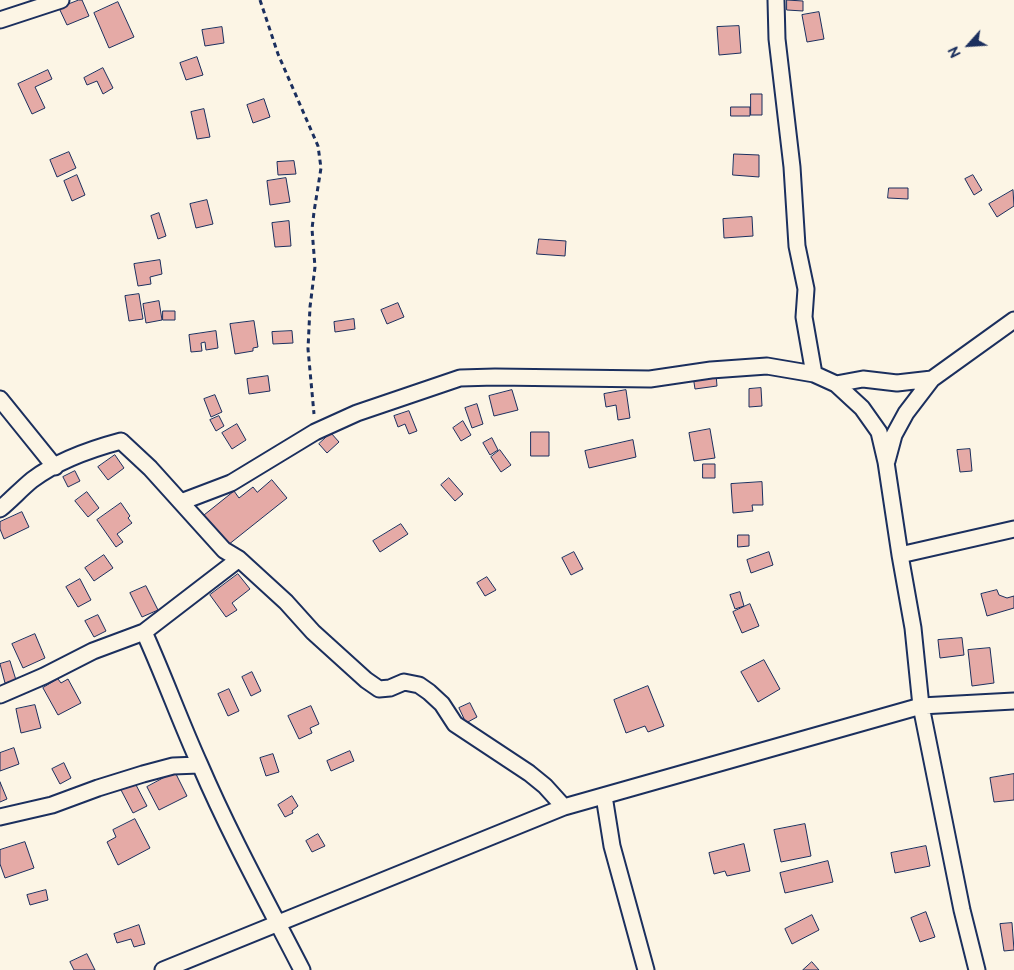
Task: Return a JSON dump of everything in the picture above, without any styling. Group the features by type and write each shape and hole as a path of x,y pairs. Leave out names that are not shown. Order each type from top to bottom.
{"street":[{"path":"0,20 61,0"},
{"path":"776,0 777,39 793,176 797,246 806,289 804,317 814,374"},
{"path":"886,462 894,435 906,413 932,379 1014,320"},
{"path":"181,502 230,483 315,432 358,413 460,378 650,378 711,370 767,366 814,374 836,384 862,408 879,432 886,462 913,628 922,706 962,910 976,970"},
{"path":"836,384 863,380 897,383 932,379"},
{"path":"0,399 54,467"},
{"path":"0,509 33,480 54,467 99,447 121,441 150,468 224,550 239,559 286,602 313,632 366,680 379,688 390,688 404,682 419,685 442,704 455,724 529,773 545,786 564,807"},
{"path":"900,555 1014,529"},
{"path":"0,695 44,676 93,651 144,632 239,559"},
{"path":"144,632 160,666 199,764 238,848 302,970"},
{"path":"163,970 564,807 922,706 1014,701"},
{"path":"0,817 52,805 98,788 173,766 199,764"},
{"path":"604,796 612,846 646,970"}],"path":[{"path":"260,0 278,54 318,146 321,168 312,229 315,267 310,307 308,349 315,432"}],"building":[{"path":"82,0 89,16 67,25 59,8"},
{"path":"787,0 803,1 803,11 787,10"},
{"path":"118,2 134,37 109,48 94,13"},
{"path":"819,12 824,39 807,42 802,15"},
{"path":"739,26 741,53 719,55 717,27"},
{"path":"222,27 224,43 205,46 202,30"},
{"path":"197,57 203,75 186,80 180,63"},
{"path":"103,68 113,88 103,94 97,81 87,85 84,78"},
{"path":"48,70 52,79 35,87 45,108 32,114 18,84"},
{"path":"751,94 762,94 762,115 751,115"},
{"path":"264,99 270,117 253,123 247,105"},
{"path":"731,107 750,107 750,116 731,116"},
{"path":"204,109 210,137 197,139 191,112"},
{"path":"69,152 76,168 57,177 50,160"},
{"path":"734,154 759,155 759,177 733,175"},
{"path":"294,161 296,174 278,175 277,162"},
{"path":"77,175 85,195 72,201 64,181"},
{"path":"973,175 982,190 974,195 965,179"},
{"path":"286,178 290,202 270,205 267,181"},
{"path":"889,188 908,188 908,199 888,198"},
{"path":"1013,190 1014,206 997,217 989,204"},
{"path":"207,200 213,224 196,228 190,204"},
{"path":"159,213 166,236 158,239 151,216"},
{"path":"752,217 753,236 724,238 723,219"},
{"path":"289,221 291,246 275,247 272,223"},
{"path":"539,239 566,241 565,256 537,254"},
{"path":"160,260 162,274 150,277 151,284 138,286 134,264"},
{"path":"139,294 143,319 129,321 125,296"},
{"path":"159,301 162,320 146,323 143,304"},
{"path":"398,303 404,317 387,324 381,310"},
{"path":"163,311 175,311 175,320 163,320"},
{"path":"354,319 355,329 335,332 334,322"},
{"path":"254,321 258,347 253,348 253,351 235,354 230,324"},
{"path":"216,331 218,348 206,350 205,342 201,343 202,351 191,352 189,335"},
{"path":"292,331 293,343 273,344 272,332"},
{"path":"716,374 717,386 695,389 693,376"},
{"path":"268,376 270,391 249,394 247,379"},
{"path":"761,388 762,406 749,407 749,389"},
{"path":"512,390 518,410 494,416 489,396"},
{"path":"626,390 630,418 618,420 616,405 606,407 604,394"},
{"path":"215,395 222,412 211,417 204,399"},
{"path":"477,404 483,424 472,428 465,408"},
{"path":"409,411 417,431 409,434 405,424 398,427 394,416"},
{"path":"219,416 224,426 216,431 210,420"},
{"path":"463,421 471,435 461,441 453,428"},
{"path":"237,424 246,440 232,449 222,433"},
{"path":"710,429 715,458 694,461 689,433"},
{"path":"531,432 549,432 549,456 531,456"},
{"path":"331,433 339,442 327,453 319,444"},
{"path":"492,438 498,450 490,455 483,443"},
{"path":"633,440 636,457 589,468 585,451"},
{"path":"970,449 972,471 960,472 957,450"},
{"path":"500,450 511,465 501,472 491,457"},
{"path":"115,455 124,468 108,480 98,467"},
{"path":"703,464 715,464 715,478 703,478"},
{"path":"75,471 80,481 68,487 63,477"},
{"path":"449,478 463,494 455,501 441,485"},
{"path":"272,480 287,498 228,545 204,515 234,491 239,498 253,487 257,492"},
{"path":"762,482 763,505 752,505 753,511 733,513 731,484"},
{"path":"87,492 99,508 88,517 75,501"},
{"path":"121,503 130,516 128,518 132,523 117,534 123,542 116,547 97,520"},
{"path":"22,512 29,527 4,539 0,529 0,522"},
{"path":"401,524 408,534 380,552 373,541"},
{"path":"738,535 749,535 749,546 738,547"},
{"path":"574,552 583,569 571,575 562,558"},
{"path":"769,552 773,565 751,573 747,560"},
{"path":"104,555 113,568 94,581 85,568"},
{"path":"238,574 250,589 232,603 237,610 226,617 210,595"},
{"path":"487,577 496,590 485,596 477,583"},
{"path":"80,579 91,600 78,607 66,587"},
{"path":"146,586 158,610 142,617 130,593"},
{"path":"997,590 999,595 1007,598 1014,596 1014,608 987,616 981,594"},
{"path":"740,592 744,606 735,609 730,595"},
{"path":"750,604 759,626 742,633 733,612"},
{"path":"98,615 106,631 94,637 85,621"},
{"path":"35,634 45,658 23,668 12,644"},
{"path":"962,638 964,655 940,658 938,640"},
{"path":"990,648 994,683 972,686 968,650"},
{"path":"764,660 780,689 758,702 741,672"},
{"path":"10,661 16,680 5,683 0,664"},
{"path":"252,672 261,691 251,696 242,677"},
{"path":"58,679 61,683 68,679 81,703 58,715 43,688"},
{"path":"648,686 664,726 648,732 645,726 626,733 614,700"},
{"path":"229,689 239,711 228,716 218,694"},
{"path":"470,703 477,717 466,723 459,708"},
{"path":"35,705 41,728 21,733 16,709"},
{"path":"311,706 319,724 310,728 312,733 299,739 288,716"},
{"path":"14,748 19,764 0,771 0,753"},
{"path":"350,751 354,761 331,771 327,761"},
{"path":"273,754 279,772 266,776 260,758"},
{"path":"64,763 71,778 60,784 52,769"},
{"path":"175,772 187,796 159,810 147,787"},
{"path":"1014,774 1014,800 994,802 990,778"},
{"path":"0,782 7,799 0,802"},
{"path":"135,783 147,806 133,813 121,790"},
{"path":"292,796 298,806 292,811 293,813 285,817 278,805"},
{"path":"135,819 150,848 118,865 107,842 116,837 113,830"},
{"path":"805,824 811,856 781,862 774,830"},
{"path":"318,834 325,846 312,852 306,841"},
{"path":"25,842 34,868 5,878 0,864 0,850"},
{"path":"744,844 750,871 727,876 725,871 714,874 709,853"},
{"path":"926,846 930,866 895,873 891,853"},
{"path":"828,861 833,882 785,893 780,873"},
{"path":"46,890 48,900 30,905 27,895"},
{"path":"926,912 935,937 920,942 911,918"},
{"path":"812,915 819,930 792,944 785,929"},
{"path":"1012,923 1014,950 1004,951 1000,924"},
{"path":"139,925 145,944 134,947 131,939 117,943 114,934"},
{"path":"87,954 95,970 74,970 70,962"},
{"path":"812,962 819,970 803,970"}]}
